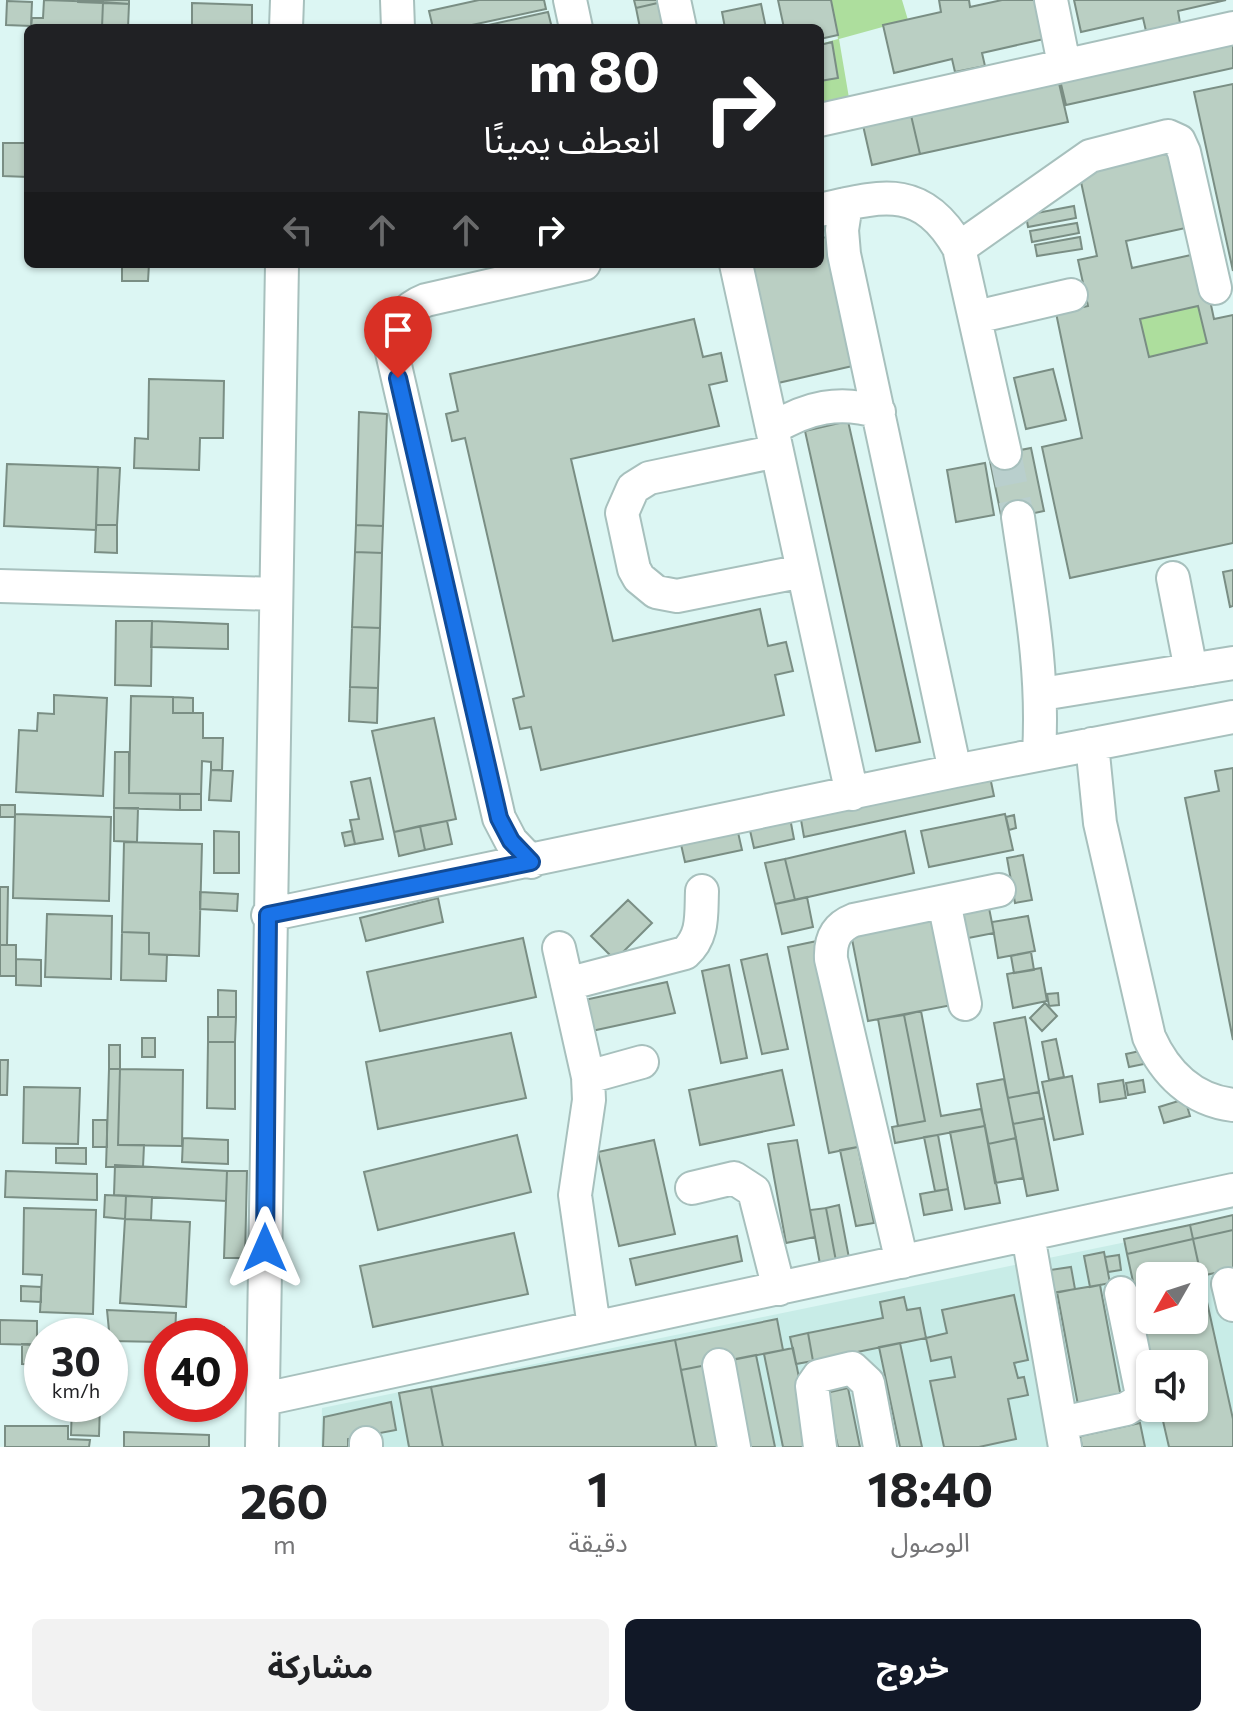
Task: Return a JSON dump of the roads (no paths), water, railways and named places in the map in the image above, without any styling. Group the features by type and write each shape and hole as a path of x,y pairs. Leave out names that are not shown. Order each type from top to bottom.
{"street":[{"path":"286,24 287,0"},
{"path":"397,0 398,24"},
{"path":"570,0 575,24"},
{"path":"674,0 679,24"},
{"path":"1051,0 1064,64"},
{"path":"824,119 1233,28"},
{"path":"959,248 1090,156 1168,136 1179,141 1184,152 1215,288"},
{"path":"955,771 844,254 842,230 833,207 884,196 903,200 937,219 959,248 1005,453"},
{"path":"262,1447 268,915 282,268"},
{"path":"531,862 511,841 499,818 391,348 392,335 403,313 426,300 566,268"},
{"path":"737,268 852,794"},
{"path":"976,317 1071,295"},
{"path":"803,571 677,596 666,595 647,586 639,578 628,541 623,504 640,482 774,440 816,408 848,405 879,412"},
{"path":"1018,517 1042,694 1039,754"},
{"path":"1173,578 1191,670"},
{"path":"0,586 276,594"},
{"path":"1042,694 1233,663"},
{"path":"268,915 955,771 1233,717"},
{"path":"1092,744 1100,823 1149,1037 1158,1057 1188,1089 1207,1099 1233,1105"},
{"path":"902,1262 830,949 837,931 854,920 999,890"},
{"path":"567,984 685,953 693,946 701,927 702,891"},
{"path":"944,902 965,1004"},
{"path":"559,948 588,1077 589,1100 575,1195 594,1327"},
{"path":"588,1077 642,1062"},
{"path":"692,1188 734,1178 754,1191 779,1289"},
{"path":"264,1399 1233,1190"},
{"path":"1028,1235 1063,1435 1139,1401 1141,1390 1121,1293"},
{"path":"719,1365 734,1447"},
{"path":"820,1447 812,1386 825,1374 852,1368 868,1383 880,1447"}],"tunnel":[{"path":"1005,453 1018,517"}]}
